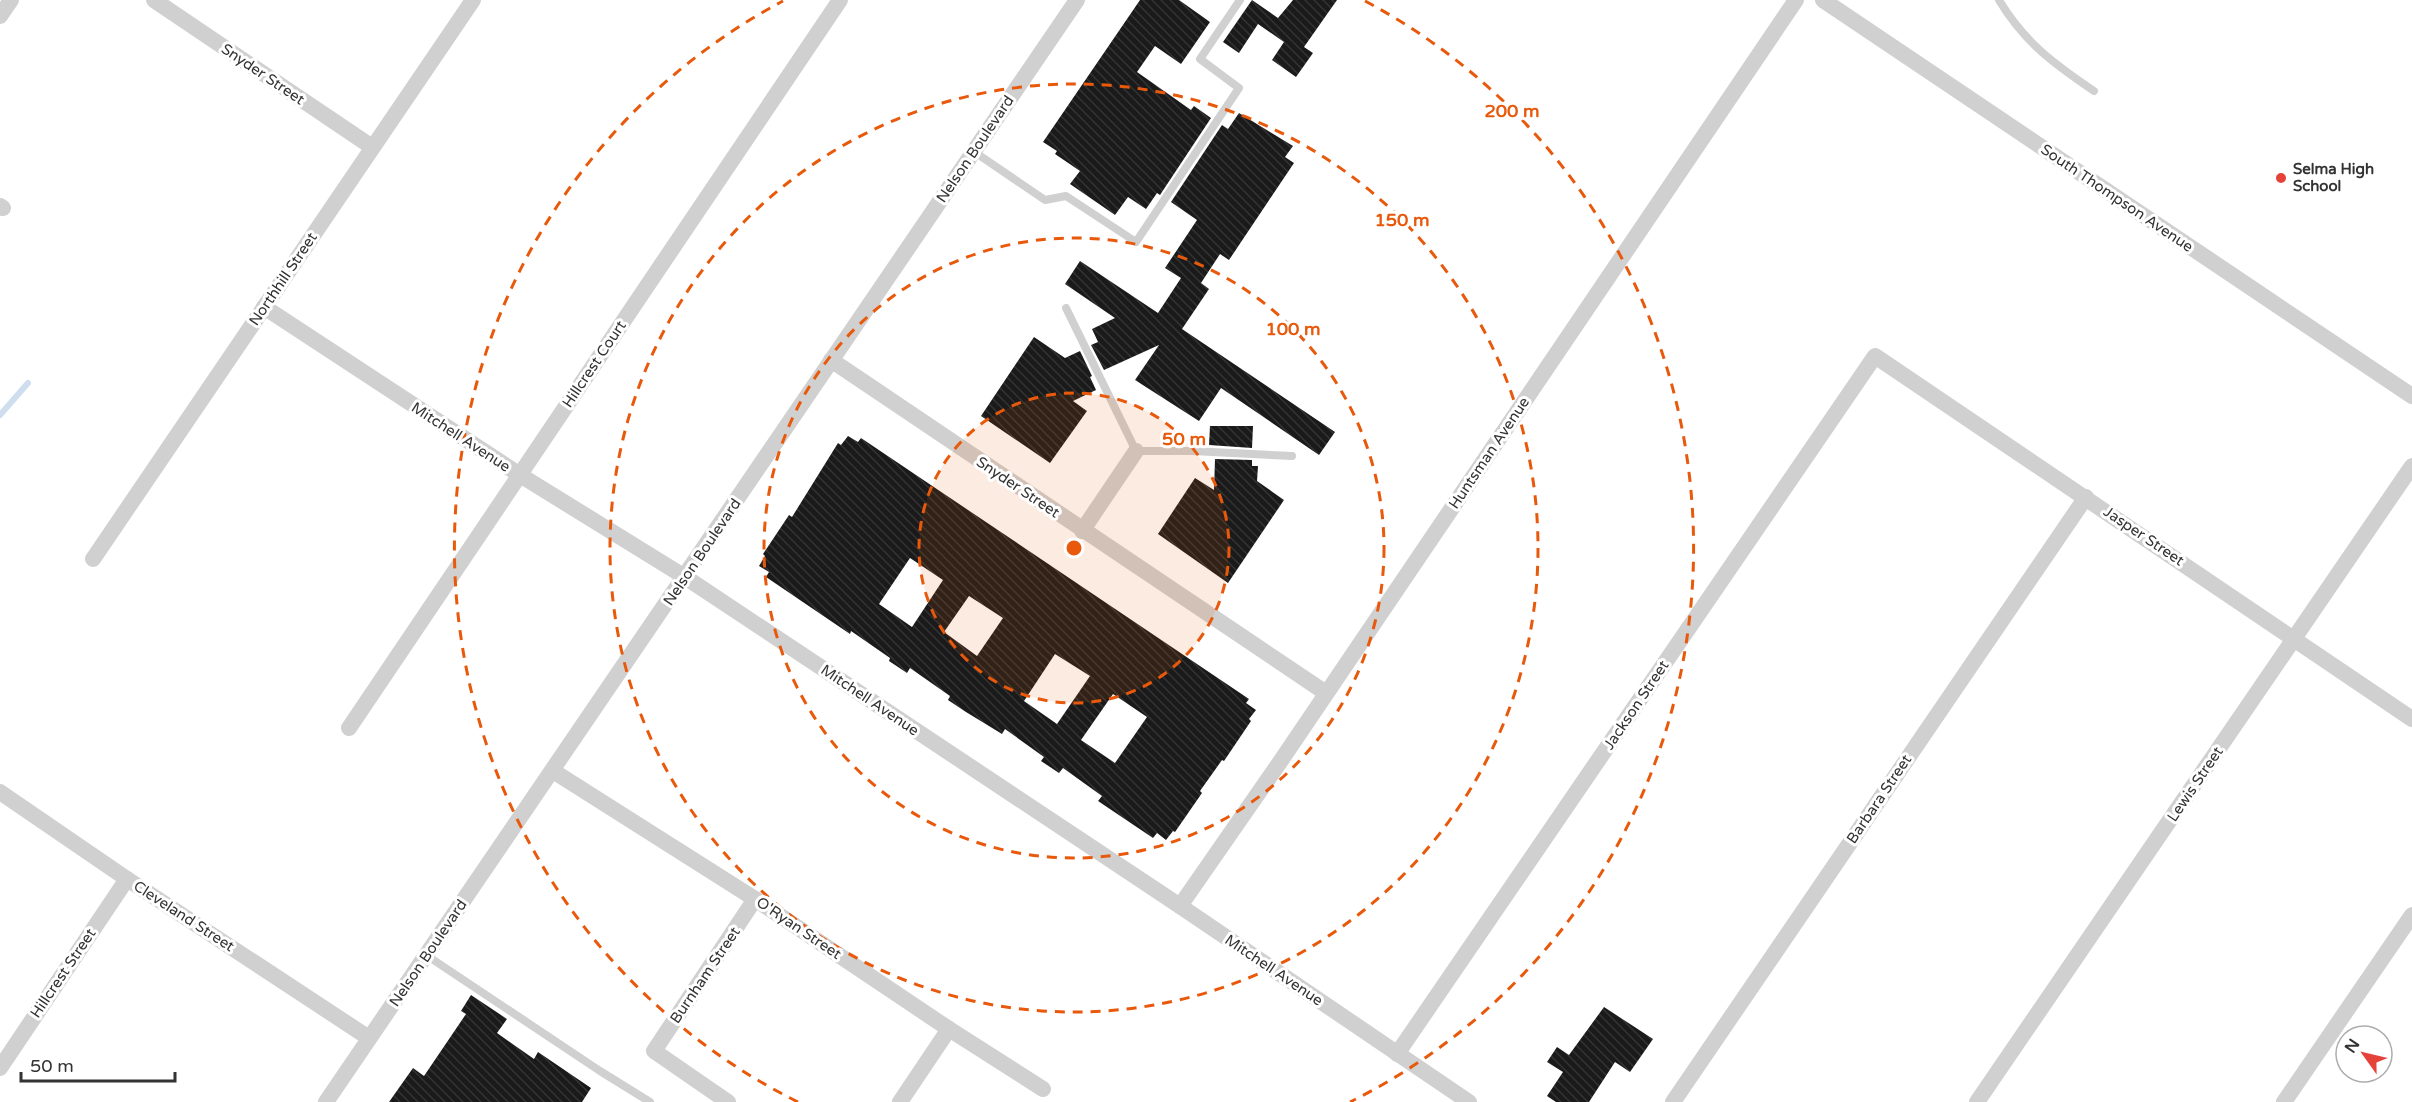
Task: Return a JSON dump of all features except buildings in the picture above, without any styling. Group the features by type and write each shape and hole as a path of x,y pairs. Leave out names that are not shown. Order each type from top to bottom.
{"street":[{"path":"0,16 10,0"},
{"name":"Snyder Street","path":"154,0 372,147"},
{"name":"Northhill Street","path":"93,559 473,0"},
{"name":"Hillcrest Court","path":"349,729 840,0"},
{"name":"Nelson Boulevard","path":"326,1102 1077,0"},
{"name":"Huntsman Avenue","path":"1180,906 1796,0"},
{"name":"South Thompson Avenue","path":"1823,0 2412,396"},
{"name":"Mitchell Avenue","path":"264,308 520,475 685,577 1180,906 1469,1102"},
{"name":"Jasper Street","path":"1875,356 2412,718"},
{"name":"Jackson Street","path":"1397,1054 1875,356"},
{"name":"Snyder Street","path":"831,360 1326,693"},
{"path":"1082,531 1136,451"},
{"name":"Lewis Street","path":"1977,1102 2412,465"},
{"name":"Barbara Street","path":"1672,1102 2086,497"},
{"name":"O'Ryan Street","path":"553,771 755,899 1043,1089"},
{"name":"Cleveland Street","path":"0,792 127,879 369,1038"},
{"name":"Hillcrest Street","path":"0,1068 127,879"},
{"name":"Burnham Street","path":"728,1102 654,1051 755,899"},
{"path":"2284,1102 2412,915"},
{"path":"900,1102 950,1029"}],"lane":[{"path":"973,151 1045,200 1066,196 1136,242 1239,88 1200,59 1240,0"},
{"path":"1999,0 2027,40 2055,65 2094,91"},
{"path":"1066,308 1136,451 1292,456"},
{"path":"426,955 650,1102"}],"waterway":[{"path":"0,415 28,383"}],"place":[{"name":"Selma High School","path":"2281,178"}]}
